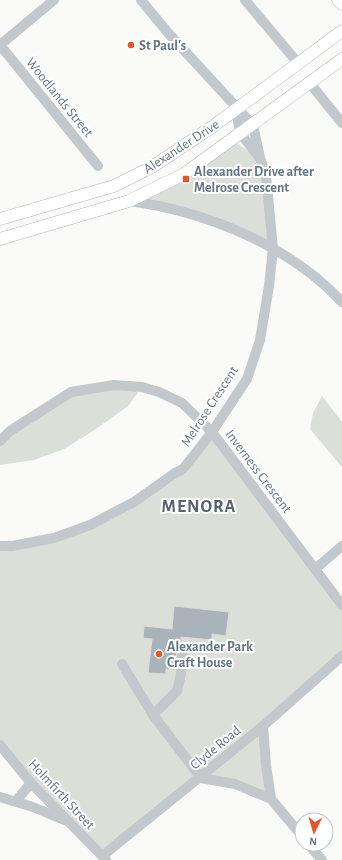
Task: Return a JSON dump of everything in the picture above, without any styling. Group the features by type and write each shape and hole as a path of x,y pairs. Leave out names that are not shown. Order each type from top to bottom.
{"main road":[{"path":"338,0 342,4"},
{"name":"Alexander Drive","path":"0,219 114,186 152,167 212,127 298,62 342,31"},
{"name":"Alexander Drive","path":"0,239 129,201 184,174 342,59"}],"street":[{"path":"0,45 54,0"},
{"path":"141,0 169,34 236,109 253,125"},
{"path":"245,0 298,62"},
{"name":"Woodlands Street","path":"0,45 98,166"},
{"path":"309,82 342,123"},
{"name":"Melrose Crescent","path":"236,109 240,133 260,158"},
{"name":"Melrose Crescent","path":"0,546 12,546 54,538 90,525 134,502 183,469 212,432 247,379 260,340 269,286 273,249 266,175 260,158 253,125"},
{"path":"129,201 156,205 221,224 273,249 304,268 342,302"},
{"name":"Inverness Crescent","path":"0,441 10,431 71,392 114,385 142,387 159,392 182,403 212,432 342,605"},
{"path":"315,569 342,546"},
{"path":"153,715 177,691 180,681 184,648"},
{"name":"Clyde Road","path":"104,858 263,726 342,656"},
{"path":"122,664 153,715 201,778 235,784 271,799 294,826"},
{"path":"263,726 266,765 271,799"},
{"name":"Holmfirth Street","path":"0,745 32,784 67,822 104,858"},
{"path":"16,801 32,784"},
{"path":"0,797 16,801 67,822"},
{"path":"315,852 322,860"}],"shaded area":[{"path":"236,143 260,158 273,249 221,224 129,201"},
{"path":"142,387 128,406 93,431 64,449 34,460 0,465 0,441 71,392"},
{"path":"322,396 342,422 342,467 310,429 313,413"},
{"path":"212,432 342,605 342,656 263,726 271,799 201,778 102,856 0,745 0,546 90,525 183,469"}],"building":[{"path":"174,606 229,612 226,636 212,634 212,640 181,637 181,642 178,644 177,648 175,670 166,669 166,674 148,673 152,639 143,638 144,626 172,629"}],"place":[{"name":"St Paul's","path":"131,45"},
{"name":"Alexander Drive after Melrose Crescent","path":"186,179"},
{"name":"Alexander Park Craft House","path":"159,654"}],"district":[{"name":"MENORA","path":"199,506"}]}
